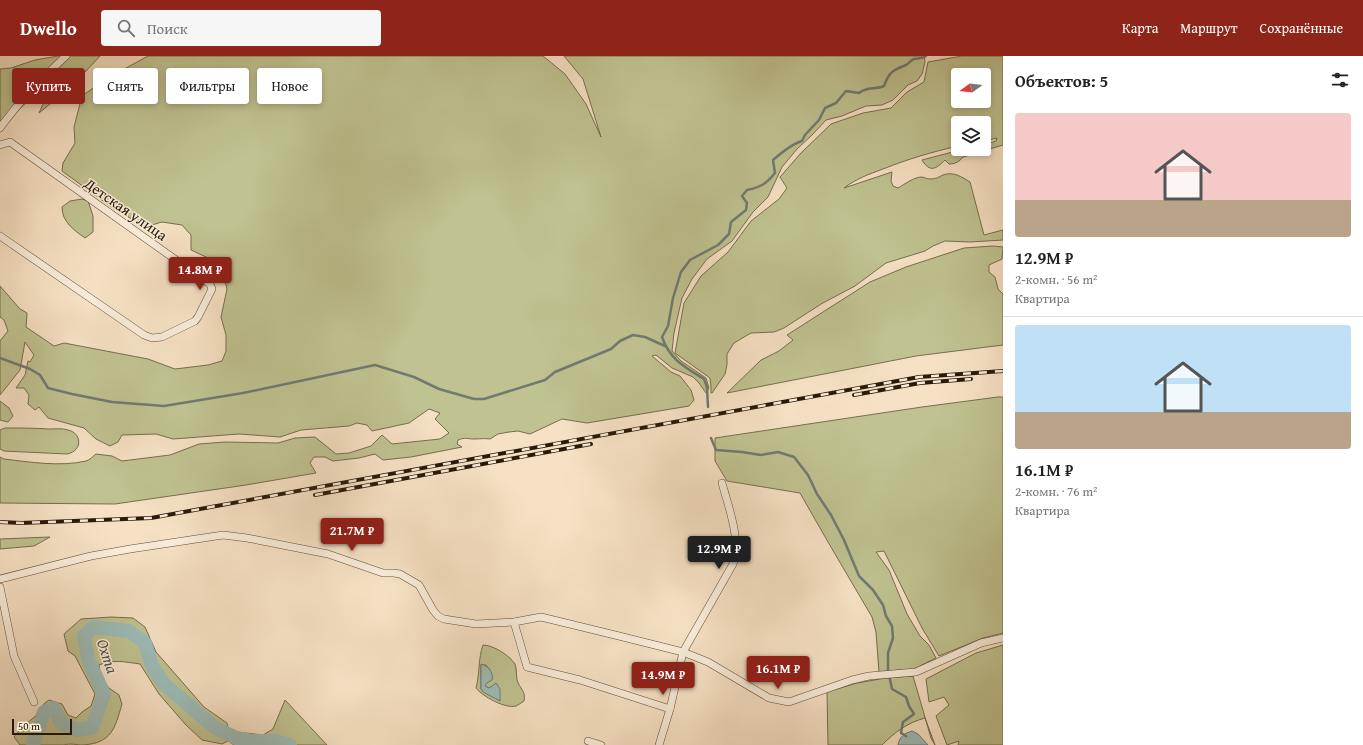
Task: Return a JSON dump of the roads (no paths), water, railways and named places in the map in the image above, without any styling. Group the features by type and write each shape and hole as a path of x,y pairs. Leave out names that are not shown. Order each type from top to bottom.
{"street":[{"path":"0,128 11,113 48,72 66,56"},
{"name":"Детская улица","path":"0,145 10,142 210,284 212,289 198,318 162,337 152,338 144,335 0,236"},
{"path":"660,745 683,652 734,564 736,557 734,523 722,483"},
{"path":"0,579 91,556 223,535 328,554 383,573 400,574 418,585 433,610 438,616 444,619 476,624 514,622 541,617 683,652 708,662 769,698 789,702 852,680 878,675 916,672 981,643 1003,638"},
{"path":"0,587 14,656 34,702"},
{"path":"514,622 527,667 580,680 670,709"},
{"path":"588,741 601,745"}],"water":[{"path":"481,664 486,666 492,674 492,680 485,686 489,688 496,683 500,689 500,701 483,692 481,689"},
{"path":"912,731 918,734 928,745 898,745 903,736"}],"waterway":[{"path":"708,407 707,387 704,379 684,367 669,352 662,337 668,326 673,298 681,272 690,260 718,245 729,234 731,222 746,210 747,203 742,196 747,190 756,188 772,177 775,173 773,160 791,146 802,141 805,135 819,120 825,108 836,103 846,91 859,93 868,89 884,86 890,75 895,70 906,65 913,59 926,56"},
{"path":"0,358 30,369 40,375 48,388 112,402 164,406 243,393 375,365 414,377 439,389 474,399 484,399 545,380 555,372 611,349 620,341 633,335 645,337 665,346"},
{"path":"711,438 716,450 761,455 778,452 794,457 808,475 817,494 831,515 844,540 859,576 873,590 883,605 886,616 892,626 893,638 888,653 888,670 892,689 906,697 914,714 903,722 901,733 906,736"},
{"name":"Охта","path":"33,745 44,712 54,708 61,723 77,730 92,728 104,694 88,659 84,636 93,627 129,631 145,643 152,666 164,684 214,727 236,738 252,741 275,741 290,745"}],"railway":[{"path":"0,522 21,523 151,518 919,377 1003,371"},
{"path":"854,395 920,383 971,379"},
{"path":"315,495 591,444"}]}
